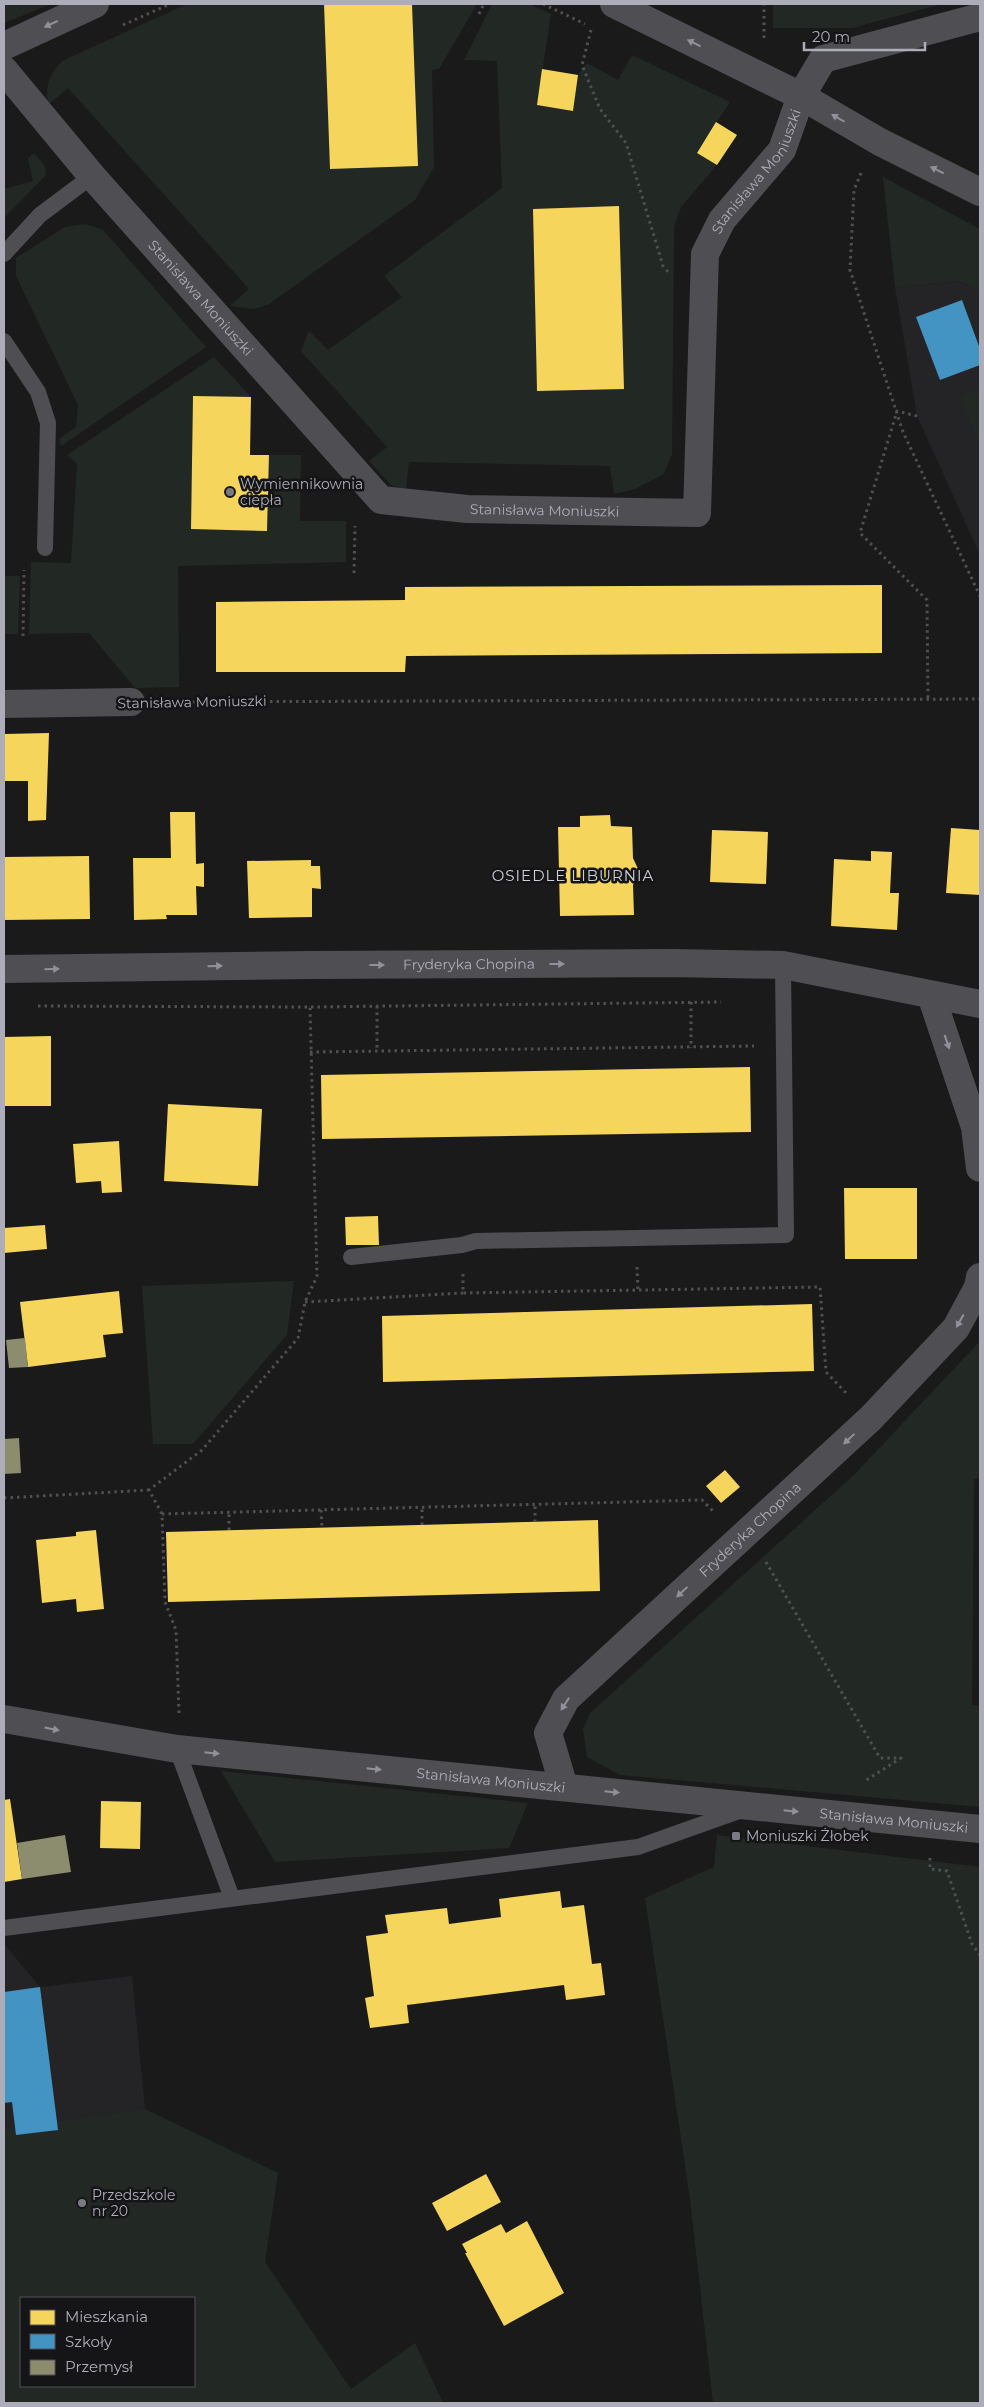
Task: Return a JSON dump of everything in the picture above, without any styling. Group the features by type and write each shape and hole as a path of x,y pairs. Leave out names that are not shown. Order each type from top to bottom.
{"street":[{"path":"4,46 95,4"},
{"path":"614,4 801,96 880,142 980,192"},
{"path":"801,96 823,59 980,18"},
{"name":"Stanisława Moniuszki","path":"4,70 92,176 380,500 468,510 697,513 705,254 722,220 782,150 801,96"},
{"name":"Stanisława Moniuszki","path":"4,704 131,702"},
{"name":"Fryderyka Chopina","path":"4,969 672,963 783,965 980,1004"},
{"path":"931,995 975,1127 980,1163"},
{"name":"Fryderyka Chopina","path":"564,1787 548,1733 566,1699 871,1418 956,1328 978,1286 980,1277"},
{"name":"Stanisława Moniuszki","path":"4,1719 177,1749 980,1829"}],"lane":[{"path":"4,254 40,215 92,176"},
{"path":"4,341 38,392 48,424 45,548"},
{"path":"351,1257 476,1242 786,1235 783,965"},
{"path":"177,1749 232,1898"},
{"path":"4,1928 638,1847 750,1807"}],"path":[{"path":"479,14 484,4"},
{"path":"764,4 764,44"},
{"path":"591,27 582,64 600,108 626,143 663,266 674,280"},
{"path":"880,142 863,169 854,190 850,270 903,432 980,596"},
{"path":"897,411 917,416"},
{"path":"897,411 860,533 926,600 928,700"},
{"path":"354,573 355,526"},
{"path":"23,636 24,570"},
{"name":"Stanisława Moniuszki","path":"131,702 663,699 980,700"},
{"path":"690,1002 691,1048"},
{"path":"33,1006 310,1007 729,1002"},
{"path":"376,1006 377,1051"},
{"path":"4,1498 149,1490 202,1450 298,1338 305,1302 316,1276 310,1007"},
{"path":"310,1052 760,1046"},
{"path":"462,1245 463,1293"},
{"path":"305,1302 463,1293 820,1287 826,1372 848,1394"},
{"path":"149,1490 162,1514 164,1602 176,1630 179,1715 177,1749"},
{"path":"162,1514 702,1500 717,1514"},
{"path":"535,1504 535,1522"},
{"path":"422,1507 422,1526"},
{"path":"321,1510 322,1528"},
{"path":"229,1511 229,1530"},
{"path":"744,1535 759,1550 880,1758 901,1758 863,1782"},
{"path":"930,1869 947,1871 972,1944 980,1955"}],"shaded area":[{"path":"4,4 51,4 4,23"},
{"path":"187,4 324,4 330,169 417,166 412,4 477,4 439,69 432,70 434,167 415,200 269,304 254,309 230,306 249,289 68,88 48,105 47,92 49,81 62,61"},
{"path":"492,4 529,4 551,14 537,105 573,111 578,75 587,63 618,80 632,55 730,102 697,152 717,165 681,207 674,227 672,454 664,474 635,489 614,494 610,466 409,462 406,490 391,485 369,461 387,447 301,351 309,331 328,350 402,297 384,276 502,188 497,61 464,60","holes":["619,207 624,388 537,391 533,209"]},
{"path":"773,4 942,4 852,28 773,28"},
{"path":"34,153 45,166 46,175 4,218 4,189 33,181 28,158"},
{"path":"883,177 980,229 980,292 959,281 895,287"},
{"path":"86,224 103,230 206,347 61,446 59,439 76,427 78,405 16,276 16,258 65,227"},
{"path":"959,281 980,292 980,555 917,416 895,287"},
{"path":"214,357 251,397 193,397 191,529 267,531 269,455 301,455 300,521 346,521 346,562 178,566 179,687 135,688 89,633 29,634 31,562 71,563 77,464 67,455"},
{"path":"980,388 980,444 960,396"},
{"path":"4,576 20,576 18,634 4,634"},
{"path":"294,1281 287,1335 193,1444 153,1444 142,1286"},
{"path":"980,1341 980,1478 974,1479 972,1705 980,1706 980,1807 620,1775 587,1757 583,1729 590,1713 854,1475"},
{"path":"221,1771 528,1803 509,1848 275,1862"},
{"path":"717,1835 980,1867 980,2403 713,2403 690,2199 645,1898 714,1867"},
{"name":"Przedszkole nr 20","path":"4,1944 40,1987 132,1976 145,2109 20,2297 4,2374"},
{"path":"145,2109 278,2173 265,2262 351,2389 415,2343 443,2403 4,2403 4,2130"}],"building: Mieszkania":[{"path":"324,4 412,4 418,166 330,169"},
{"path":"542,69 578,75 573,111 537,105"},
{"path":"716,122 737,135 717,165 697,153"},
{"path":"619,206 624,389 537,391 533,209"},
{"name":"Wymiennikownia ciepła","path":"193,396 251,397 250,455 269,455 267,531 191,529"},
{"path":"882,585 882,653 406,656 405,672 216,672 216,602 405,600 405,587"},
{"path":"49,733 46,820 28,821 28,781 4,781 4,734"},
{"path":"170,812 195,812 196,864 204,863 204,887 196,886 197,915 166,915 167,919 134,920 133,858 171,858"},
{"path":"610,815 611,826 632,827 633,858 639,871 633,885 634,915 560,916 558,827 580,827 580,816"},
{"path":"951,828 980,830 980,895 946,893"},
{"path":"712,830 768,832 766,884 710,882"},
{"path":"871,851 892,852 890,893 899,893 897,930 831,926 834,859 871,861"},
{"path":"89,856 90,919 4,920 4,857"},
{"path":"311,860 311,866 320,866 321,889 312,888 312,917 249,918 247,861"},
{"path":"51,1036 51,1106 4,1106 4,1037"},
{"path":"750,1067 751,1132 322,1139 321,1075"},
{"path":"168,1104 262,1109 258,1186 164,1181"},
{"path":"119,1141 122,1192 102,1193 101,1181 76,1183 73,1144"},
{"path":"844,1188 917,1188 917,1259 845,1259"},
{"path":"378,1216 379,1245 346,1245 345,1217"},
{"path":"45,1225 47,1249 4,1253 4,1228"},
{"path":"119,1291 123,1333 103,1335 106,1357 28,1367 20,1302"},
{"path":"812,1304 814,1371 383,1382 382,1316"},
{"path":"725,1470 740,1487 721,1503 706,1486"},
{"path":"598,1520 600,1591 168,1602 166,1532"},
{"path":"96,1530 104,1609 77,1612 76,1599 42,1603 36,1540 76,1536 76,1532"},
{"path":"10,1799 22,1879 4,1882 4,1800"},
{"path":"101,1801 141,1802 140,1849 100,1848"},
{"path":"560,1891 562,1908 584,1905 592,1964 601,1963 605,1995 566,2000 564,1985 407,2005 409,2023 370,2028 365,1998 374,1996 366,1936 388,1933 385,1915 447,1908 449,1924 501,1917 499,1899"},
{"path":"486,2174 501,2202 447,2231 432,2203"},
{"path":"527,2221 564,2293 504,2326 462,2244 501,2224 506,2233"}],"building: Szkoły":[{"path":"962,300 980,349 980,365 940,380 916,317"},
{"path":"40,1987 58,2130 16,2135 12,2102 4,2103 4,1992"}],"building: Przemysł":[{"path":"25,1338 28,1367 9,1368 6,1340"},
{"path":"19,1438 21,1473 4,1474 4,1439"},
{"path":"65,1835 71,1872 22,1879 17,1843"}],"place":[{"name":"Wymiennikownia ciepła","path":"230,492"},
{"name":"Moniuszki Żłobek","path":"736,1836"},
{"name":"Przedszkole nr 20","path":"82,2203"}],"district":[{"name":"OSIEDLE LIBURNIA","path":"573,876"}]}
